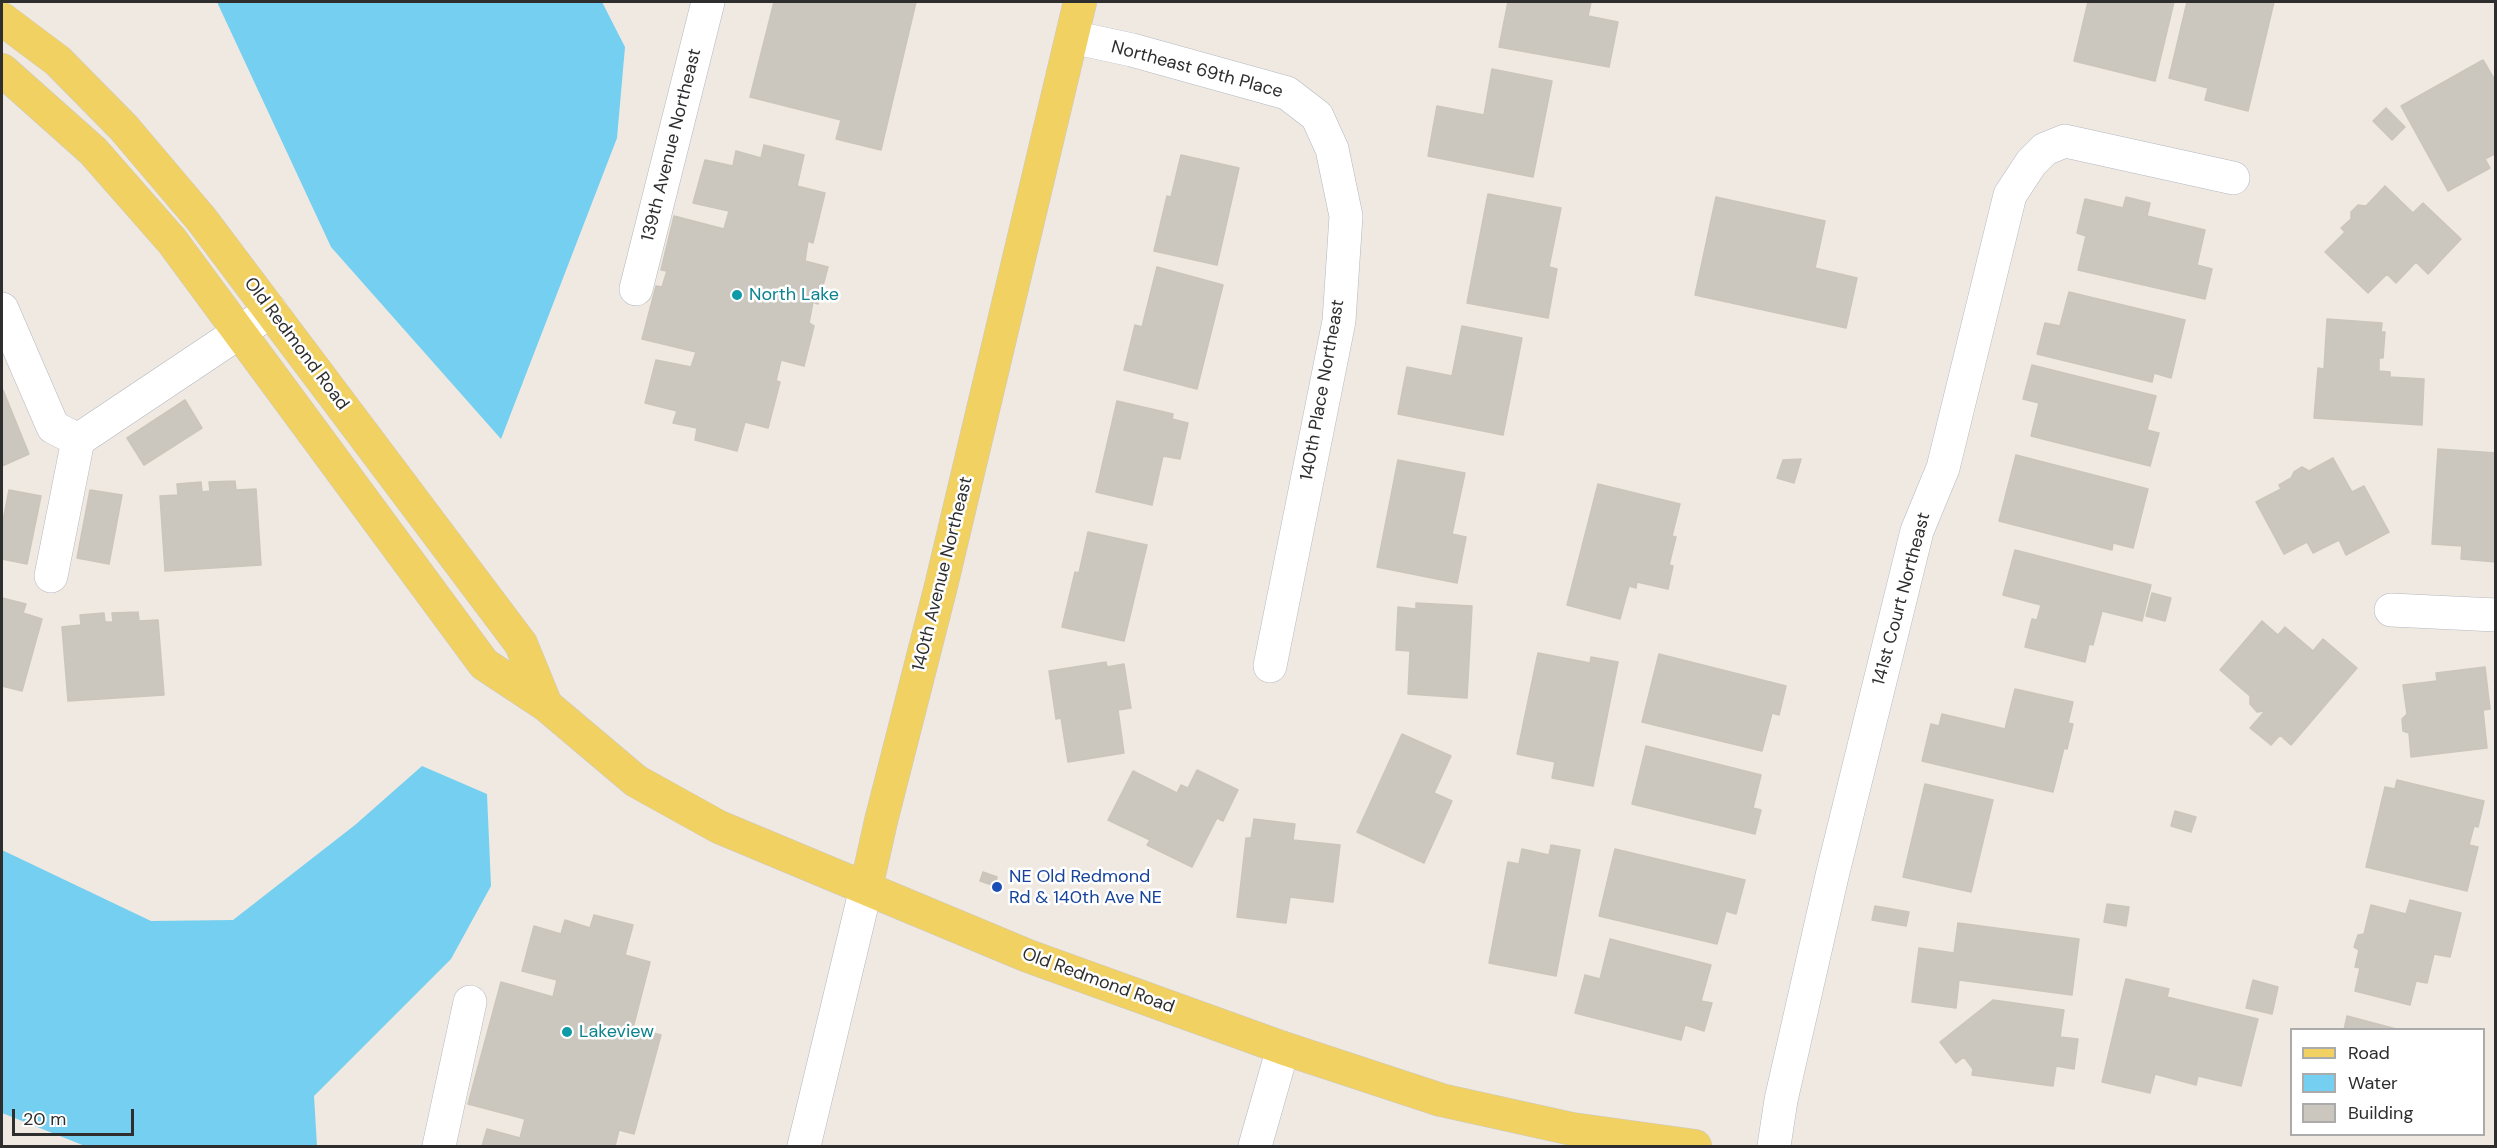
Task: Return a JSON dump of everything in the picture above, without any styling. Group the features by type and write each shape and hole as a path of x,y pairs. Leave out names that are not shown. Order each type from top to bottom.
{"main road":[{"name":"140th Avenue Northeast","path":"866,888 880,821 941,586 1080,2"},
{"name":"Old Redmond Road","path":"2,19 58,61 124,128 202,220 521,644 546,705"},
{"name":"Old Redmond Road","path":"2,70 93,151 172,241 484,664 546,705 636,781 719,827 1028,956 1283,1048 1441,1100 1572,1129 1695,1146"}],"street":[{"name":"139th Avenue Northeast","path":"636,289 708,2"},
{"name":"Northeast 69th Place","path":"1072,37 1132,50 1287,93 1317,116"},
{"name":"140th Place Northeast","path":"1270,666 1339,321 1346,216 1332,149 1317,116"},
{"name":"141st Court Northeast","path":"1774,1146 1783,1089 1832,876 1911,554 1917,531 1943,468 2010,195 2031,163 2045,149 2065,141 2233,178"},
{"path":"2,309 53,427 78,440"},
{"path":"51,576 78,440 271,311"},
{"path":"2391,610 2496,615"},
{"name":"140th Avenue Northeast","path":"804,1146 866,888"},
{"path":"439,1146 470,1002"},
{"path":"1255,1146 1283,1048"}],"water":[{"path":"217,2 602,2 625,47 617,138 501,439 331,247"},
{"path":"422,766 487,794 491,886 451,959 314,1096 317,1146 85,1146 2,1113 2,850 151,921 233,920 355,825"}],"building":[{"path":"774,2 916,2 881,150 836,139 841,120 750,97"},
{"path":"1508,2 1591,2 1588,16 1618,22 1609,67 1499,47"},
{"path":"2088,2 2174,2 2155,81 2074,61"},
{"path":"2187,2 2274,2 2248,111 2205,100 2208,88 2169,78"},
{"path":"2483,60 2496,82 2496,153 2485,159 2490,168 2448,191 2401,106"},
{"path":"1492,69 1552,81 1533,177 1428,156 1437,106 1484,115"},
{"path":"2386,108 2405,127 2392,140 2373,121"},
{"name":"North Lake","path":"764,145 804,155 797,186 825,193 813,243 808,241 805,261 828,267 818,304 813,302 809,323 814,326 804,366 781,360 776,381 780,382 768,428 745,422 737,451 695,440 697,428 673,423 677,411 645,403 656,360 691,367 696,352 642,339 656,286 662,287 667,271 661,270 674,216 724,229 729,211 693,203 705,160 733,166 736,151 761,158"},
{"path":"1181,155 1239,168 1217,265 1154,251 1167,196 1171,197"},
{"path":"2385,186 2413,213 2423,203 2461,239 2428,274 2416,262 2396,283 2387,274 2368,293 2325,252 2345,232 2341,228 2351,219 2351,212 2358,205 2366,206"},
{"path":"1488,194 1561,208 1549,267 1557,269 1548,318 1467,303"},
{"path":"1716,197 1825,221 1815,268 1857,278 1846,328 1695,295"},
{"path":"2126,197 2150,203 2147,216 2205,230 2197,265 2212,269 2205,299 2078,270 2086,236 2077,233 2085,199 2123,208"},
{"path":"1157,267 1223,285 1197,389 1124,370 1135,325 1142,327"},
{"path":"2069,292 2185,320 2171,378 2154,373 2152,382 2037,354 2045,323 2060,326"},
{"path":"2327,319 2382,323 2381,332 2385,332 2383,358 2379,358 2379,371 2390,372 2390,377 2424,379 2422,425 2314,418 2318,368 2324,369"},
{"path":"1462,326 1522,338 1503,435 1398,414 1407,367 1452,376"},
{"path":"2032,365 2156,396 2147,430 2159,433 2150,466 2031,436 2039,403 2023,399"},
{"path":"2,391 29,454 2,466"},
{"path":"185,400 202,428 144,465 127,438"},
{"path":"1117,401 1173,414 1172,419 1188,423 1180,459 1163,456 1152,505 1096,492"},
{"path":"2438,449 2496,453 2496,562 2461,559 2462,546 2432,544"},
{"path":"2016,455 2148,489 2133,548 2113,543 2112,550 1999,521"},
{"path":"2333,458 2352,492 2364,486 2389,532 2346,555 2339,540 2313,553 2307,542 2284,554 2256,502 2281,489 2279,485 2291,478 2294,472 2302,467 2309,471"},
{"path":"1801,459 1794,483 1777,478 1783,460"},
{"path":"1398,460 1465,473 1452,534 1466,537 1457,583 1377,567"},
{"path":"235,481 236,490 256,489 261,565 165,571 160,496 178,495 177,484 201,482 202,492 210,491 209,482"},
{"path":"1598,484 1680,504 1672,536 1676,537 1669,565 1673,566 1668,589 1637,582 1636,588 1629,586 1620,619 1567,605"},
{"path":"9,490 41,496 27,564 2,559 2,526"},
{"path":"90,490 122,495 109,564 77,558"},
{"path":"1088,532 1147,545 1124,641 1062,627 1075,572 1079,573"},
{"path":"2015,550 2151,585 2142,621 2102,611 2093,645 2089,644 2085,662 2025,647 2032,619 2037,620 2041,605 2003,595"},
{"path":"2152,593 2171,598 2165,621 2146,616"},
{"path":"2,598 26,604 23,613 42,619 22,691 2,686"},
{"path":"1416,603 1472,606 1467,698 1408,694 1410,651 1396,650 1398,607 1416,609"},
{"path":"138,612 139,621 158,620 164,695 68,701 62,627 81,625 80,615 104,613 105,622 113,622 112,613"},
{"path":"2262,621 2278,635 2285,627 2313,651 2323,639 2357,668 2291,745 2280,735 2271,745 2250,728 2265,711 2257,712 2250,704 2250,696 2220,670"},
{"path":"1538,653 1590,663 1591,657 1618,662 1593,786 1552,778 1555,762 1517,754"},
{"path":"1659,654 1786,686 1779,715 1772,713 1762,751 1642,722"},
{"path":"1106,662 1107,667 1124,664 1131,708 1118,710 1124,753 1068,762 1061,718 1056,719 1049,671"},
{"path":"2485,667 2490,709 2483,710 2487,748 2411,757 2409,733 2403,731 2402,719 2407,714 2403,685 2437,681 2436,673"},
{"path":"2015,689 2073,702 2068,723 2073,724 2067,749 2064,748 2053,792 1922,761 1931,724 1939,726 1942,714 2005,729"},
{"path":"1402,734 1451,756 1434,793 1452,801 1424,863 1357,832"},
{"path":"1646,746 1761,775 1753,808 1761,810 1755,834 1632,804"},
{"path":"1197,770 1238,790 1223,821 1217,818 1192,867 1147,845 1150,840 1108,820 1133,771 1177,793 1181,785 1188,788"},
{"path":"2397,780 2484,801 2478,827 2474,826 2469,845 2478,847 2467,891 2366,867 2385,787 2395,789"},
{"path":"1925,784 1993,800 1971,892 1903,877"},
{"path":"2175,811 2196,817 2191,832 2171,826"},
{"path":"1254,819 1295,824 1293,840 1340,845 1333,902 1290,897 1286,923 1237,917 1246,838 1251,838"},
{"path":"1551,845 1580,850 1556,976 1489,963 1508,862 1519,864 1522,849 1549,855"},
{"path":"1615,849 1745,880 1736,914 1726,911 1717,944 1599,916"},
{"path":"983,872 997,877 995,886 980,881"},
{"path":"2410,900 2461,913 2450,957 2434,954 2427,983 2416,981 2410,1005 2355,991 2360,968 2355,967 2359,950 2354,947 2358,935 2364,934 2371,905 2406,914"},
{"path":"2107,904 2129,907 2126,926 2104,922"},
{"path":"1875,906 1909,912 1906,926 1872,920"},
{"name":"Lakeview","path":"594,915 633,925 625,955 650,962 633,1028 661,1035 634,1134 619,1130 615,1146 482,1146 487,1129 520,1138 525,1119 468,1104 501,982 553,997 557,980 522,971 534,926 561,934 565,920 590,928"},
{"path":"1958,923 2079,939 2072,995 1959,980 1956,1008 1912,1002 1919,948 1954,953"},
{"path":"1610,939 1711,965 1701,1001 1712,1003 1704,1031 1685,1025 1681,1040 1575,1013 1585,975 1600,979"},
{"path":"2126,979 2169,989 2167,997 2258,1019 2241,1086 2198,1076 2196,1085 2155,1074 2150,1093 2102,1082"},
{"path":"2253,980 2278,987 2272,1014 2246,1008"},
{"path":"1993,1000 2064,1010 2060,1037 2078,1039 2074,1069 2056,1066 2053,1086 1972,1075 1973,1069 1964,1057 1956,1063 1940,1042"},
{"path":"2347,1016 2392,1028 2344,1028"}],"place":[{"name":"North Lake","path":"737,295"},
{"name":"NE Old Redmond Rd & 140th Ave NE","path":"997,887"},
{"name":"Lakeview","path":"567,1032"}]}
